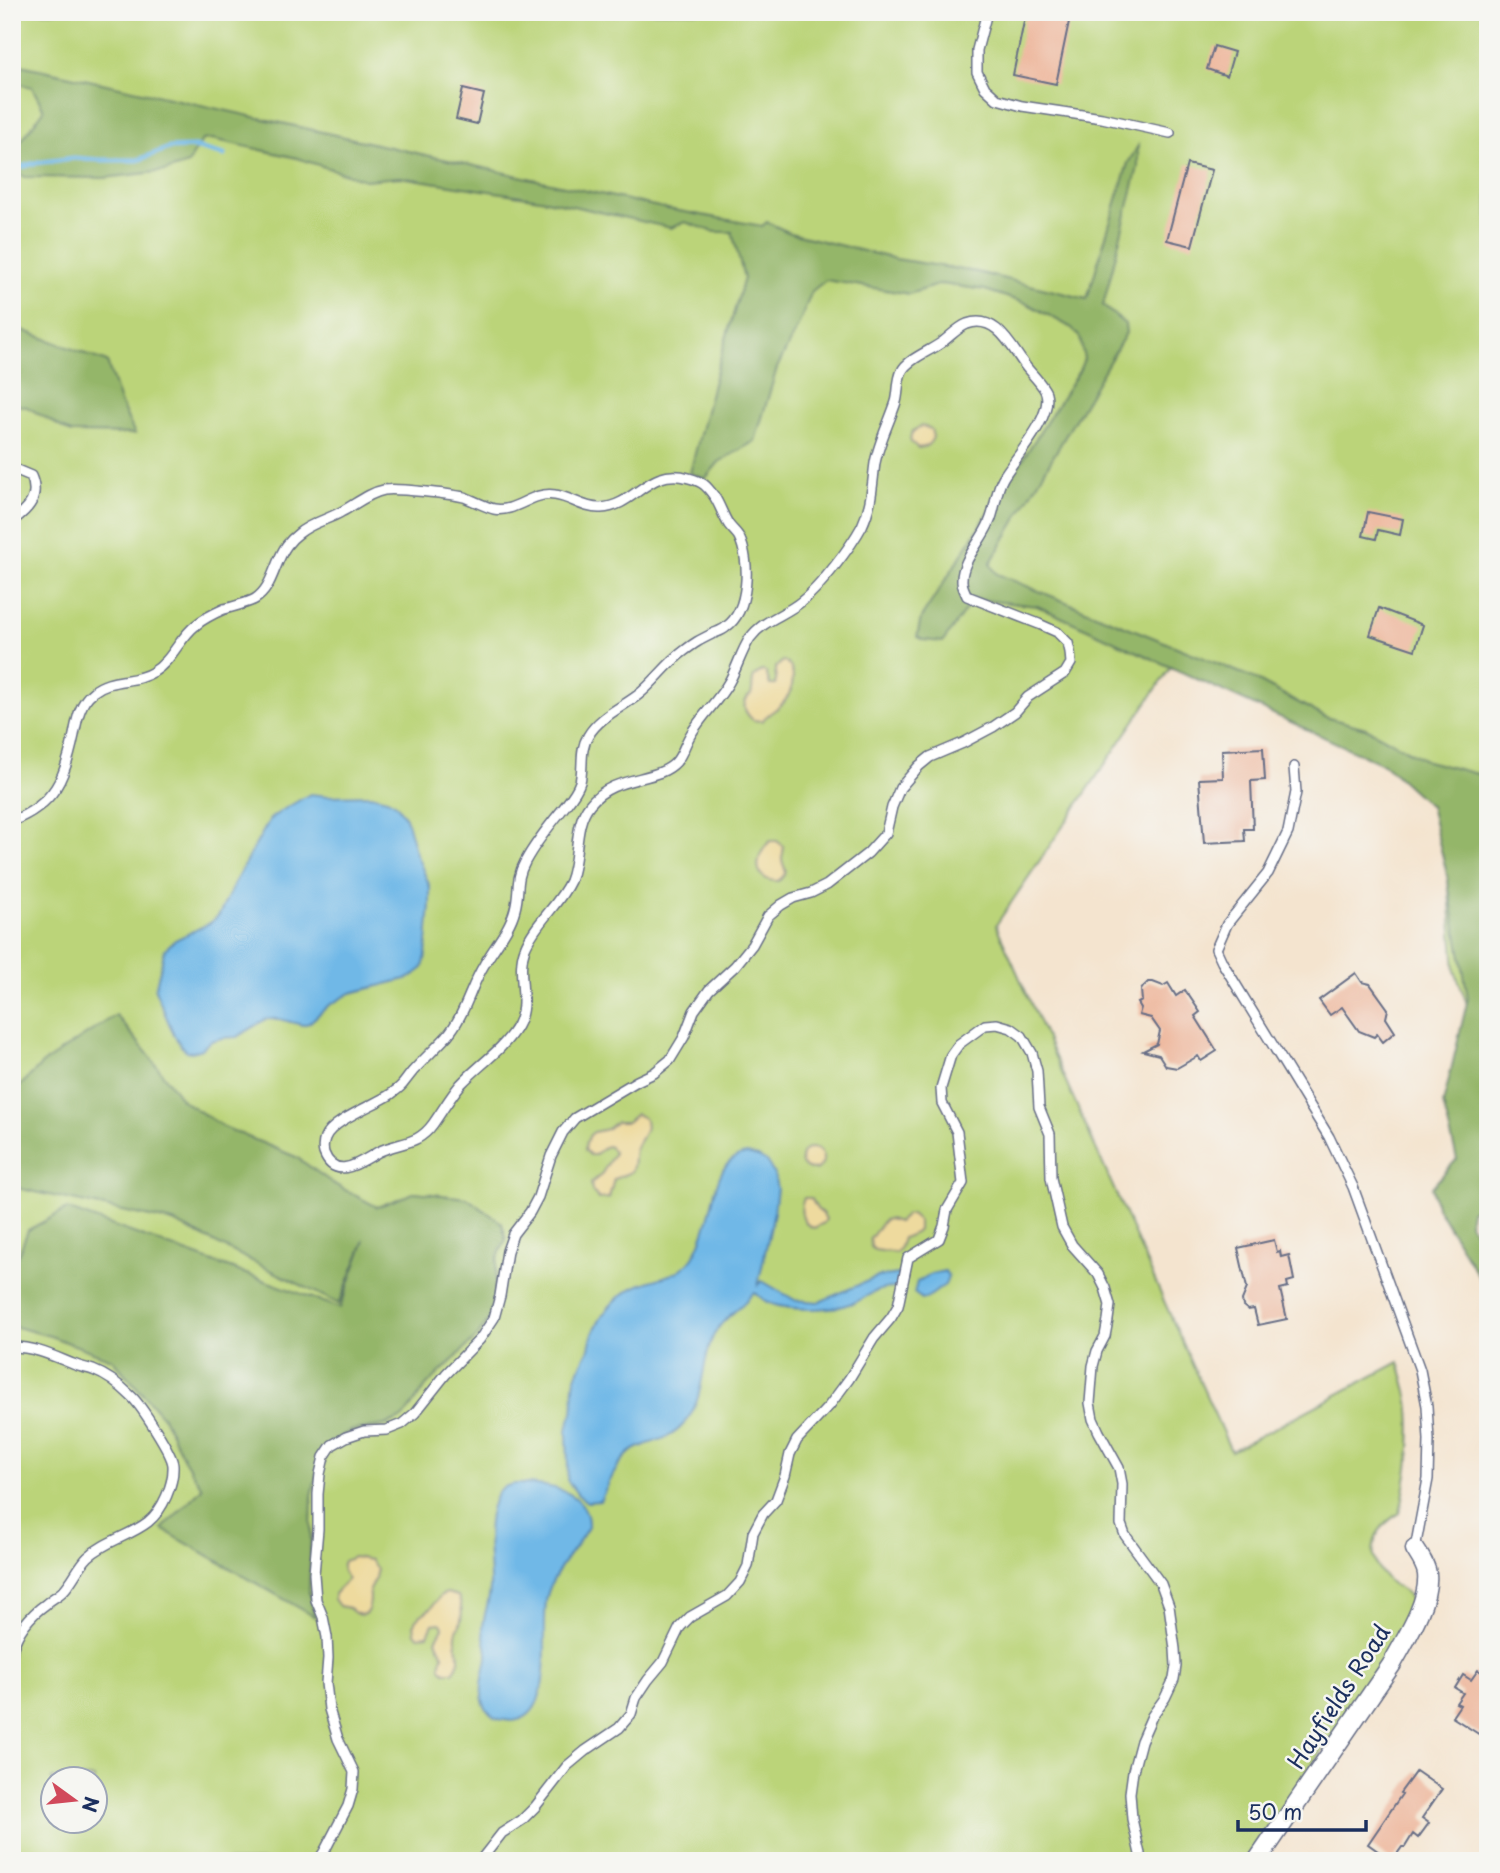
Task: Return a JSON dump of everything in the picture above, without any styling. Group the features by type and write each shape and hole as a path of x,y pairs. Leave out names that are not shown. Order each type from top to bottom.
{"street":[{"name":"Hayfields Road","path":"1257,1861 1392,1664 1411,1629 1420,1609 1427,1581 1423,1562 1415,1549"}],"lane":[{"path":"987,12 978,50 977,72 985,88 997,99 1021,106 1102,118 1170,133"},
{"path":"12,821 45,803 58,785 69,756 80,706 89,694 103,685 141,678 156,671 170,658 182,639 200,620 262,595 281,554 293,537 306,527 331,517 367,496 386,490 464,497 501,511 538,496 556,495 581,505 602,508 621,503 653,480 676,475 697,480 710,489 740,538 746,565 745,591 739,614 728,626 701,639 673,659 644,691 602,719 590,731 583,744 580,781 575,794 524,863 518,878 517,901 512,919 480,971 456,1024 402,1085 386,1098 362,1109 326,1134 323,1144 330,1164 343,1168 355,1166 398,1145 417,1141 430,1129 459,1087 508,1038 519,1023 524,993 522,957 528,941 571,879 581,823 591,803 605,790 626,780 662,771 675,764 695,726 727,686 746,645 757,629 808,597 849,546 865,520 873,492 878,453 895,404 902,371 910,360 929,352 967,324 978,322 991,325 1003,334 1047,396 1045,410 1035,431 997,487 991,520 967,562 962,586 967,596 1057,632 1068,643 1070,652 1071,663 1065,673 1028,697 1015,712 993,727 930,757 919,766 900,788 886,833 868,853 827,885 793,898 768,916 752,945 709,990 694,1011 684,1037 670,1060 654,1073 575,1118 563,1132 551,1156 538,1197 530,1212 513,1234 507,1251 494,1318 480,1339 446,1374 415,1413 402,1424 387,1430 346,1437 332,1445 324,1457 318,1494 314,1574 316,1600 327,1637 326,1683 329,1709 338,1739 354,1772 348,1806 318,1861"},
{"path":"12,468 32,476 36,486 33,501 12,521"},
{"path":"1294,767 1296,792 1288,832 1268,873 1227,924 1216,948 1329,1137 1353,1187 1420,1370 1427,1406 1429,1440 1427,1479 1415,1549"},
{"path":"480,1861 502,1833 522,1820 535,1807 567,1766 619,1728 631,1714 636,1698 663,1662 680,1627 690,1617 727,1595 740,1582 748,1566 753,1532 763,1514 776,1500 797,1440 829,1406 874,1338 891,1318 898,1306 908,1258 939,1239 947,1210 963,1182 957,1132 942,1103 944,1074 951,1055 960,1044 985,1025 997,1024 1011,1028 1022,1036 1032,1053 1037,1071 1039,1107 1050,1134 1051,1178 1062,1227 1072,1245 1098,1274 1105,1288 1110,1305 1105,1336 1093,1366 1090,1403 1093,1419 1119,1468 1122,1484 1121,1524 1125,1535 1161,1584 1169,1606 1175,1649 1174,1679 1140,1741 1130,1793 1139,1861"},
{"path":"12,1347 27,1347 45,1352 96,1371 119,1384 138,1403 173,1462 166,1496 154,1517 87,1558 62,1592 27,1620 16,1637 12,1650"}],"green space":[{"path":"12,12 1488,12 1488,1214 1483,1209 1450,1127 1471,1015 1455,971 1443,810 1444,777 1175,661 996,925 1231,1451 1399,1362 1406,1386 1411,1436 1403,1500 1400,1513 1382,1527 1377,1536 1374,1554 1381,1573 1409,1596 1408,1612 1375,1674 1245,1861 12,1861"},
{"path":"12,63 668,209 762,226 767,222 790,233 896,259 977,272 1087,299 1128,163 1138,146 1138,167 1103,306 1125,324 1126,333 990,564 997,574 1253,678 1325,717 1366,728 1427,761 1477,774 1488,768 1488,1200 1471,1211 1469,1223 1480,1241 1488,1246 1488,1292 1436,1206 1432,1187 1457,1159 1443,1104 1468,998 1446,870 1430,806 1385,765 1037,606 973,599 943,642 917,637 921,618 1079,371 1084,359 1080,338 1072,328 1028,304 985,290 941,284 909,294 826,280 812,291 777,368 755,441 719,462 705,479 690,473 744,278 732,232 715,232 685,222 671,228 546,200 400,177 365,180 297,158 212,139 202,140 188,164 166,171 104,178 25,177 13,170 12,153 44,110 32,87 12,82"},
{"path":"12,326 107,362 120,402 135,434 71,433 27,407 12,404"},
{"path":"116,1015 182,1100 224,1127 296,1157 334,1184 377,1207 416,1192 467,1198 502,1223 506,1239 497,1259 494,1297 489,1319 477,1337 427,1385 403,1418 386,1425 350,1431 335,1440 320,1458 312,1496 309,1595 315,1617 162,1529 202,1488 163,1417 112,1359 50,1336 12,1326 12,1272 28,1230 67,1209 340,1308 365,1240 339,1304 173,1222 12,1187 12,1094 43,1063"}],"sand":[{"path":"922,426 931,429 933,437 927,445 918,448 911,442 910,436"},
{"path":"783,661 788,664 793,674 787,697 762,721 753,720 747,714 745,706 751,694 754,677 762,671 766,672 770,685 775,685 775,668"},
{"path":"770,841 777,841 783,846 782,861 786,872 778,881 763,877 758,866 761,853"},
{"path":"636,1114 644,1118 646,1128 635,1150 631,1172 614,1179 609,1198 599,1199 592,1191 591,1183 601,1175 614,1153 606,1146 595,1155 590,1155 585,1150 586,1143 594,1132 607,1129 616,1122 627,1122"},
{"path":"812,1148 820,1151 823,1159 820,1167 812,1170 804,1167 801,1159 804,1151"},
{"path":"804,1198 811,1198 826,1219 824,1223 814,1228 806,1223 802,1211"},
{"path":"911,1214 918,1220 918,1230 903,1238 896,1253 871,1247 870,1239 884,1220 898,1222"},
{"path":"353,1557 370,1560 377,1569 369,1589 369,1608 360,1615 339,1606 334,1599 334,1594 348,1579 342,1566 344,1561"},
{"path":"447,1593 458,1596 462,1610 456,1635 459,1662 453,1672 445,1672 440,1666 443,1655 436,1640 442,1625 433,1624 428,1635 418,1636 414,1624 441,1595"}],"water":[{"path":"310,794 371,795 387,799 395,803 406,818 415,851 430,887 423,968 410,978 351,993 328,1006 309,1023 302,1025 279,1019 266,1019 237,1037 211,1041 201,1049 187,1051 174,1035 155,990 165,949 175,940 210,923 219,915 270,819"},
{"path":"747,1154 767,1162 774,1174 777,1188 758,1285 762,1281 795,1300 819,1302 877,1277 900,1274 898,1288 879,1290 844,1306 822,1309 775,1305 754,1292 725,1320 712,1339 699,1395 683,1425 666,1437 630,1453 615,1472 600,1501 587,1502 567,1480 567,1432 573,1412 575,1380 595,1329 608,1308 626,1292 641,1284 673,1274 687,1264 701,1241 724,1168 737,1157"},
{"path":"945,1271 948,1276 945,1285 931,1295 922,1299 914,1293 917,1282 931,1274"},
{"path":"514,1484 551,1487 573,1496 582,1504 587,1514 588,1527 560,1569 547,1596 541,1693 534,1709 522,1719 504,1720 489,1713 482,1698 487,1657 483,1626 490,1589 488,1528 492,1504 498,1492"}],"building":[{"path":"1026,12 1071,12 1056,84 1013,75"},
{"path":"1214,46 1234,52 1227,76 1207,69"},
{"path":"463,89 484,94 477,124 456,119"},
{"path":"1187,164 1212,170 1192,246 1167,240"},
{"path":"1368,512 1403,519 1400,535 1378,530 1376,539 1363,536"},
{"path":"1379,608 1423,625 1415,650 1370,635"},
{"path":"1263,748 1265,780 1251,781 1253,829 1244,829 1245,841 1204,843 1199,779 1223,778 1222,750"},
{"path":"1356,973 1362,982 1370,984 1388,1009 1386,1018 1395,1032 1383,1042 1377,1034 1374,1037 1359,1031 1342,1007 1330,1015 1319,1000"},
{"path":"1148,982 1163,986 1168,983 1176,996 1185,990 1200,1012 1195,1016 1217,1051 1201,1061 1198,1056 1177,1068 1166,1066 1159,1055 1143,1051 1157,1044 1160,1031 1151,1018 1139,1015 1141,990"},
{"path":"1274,1240 1281,1257 1289,1255 1294,1280 1287,1282 1288,1287 1280,1289 1287,1319 1258,1325 1254,1309 1248,1310 1243,1306 1242,1300 1247,1288 1238,1248"},
{"path":"1478,1670 1488,1676 1488,1740 1452,1717 1460,1705 1456,1703 1463,1693 1455,1688 1463,1675 1471,1680"},
{"path":"1416,1771 1442,1789 1422,1818 1429,1823 1418,1838 1413,1834 1392,1861 1368,1844"}],"waterway":[{"path":"12,170 35,163 74,158 138,160 169,148 194,147 224,155"}]}
